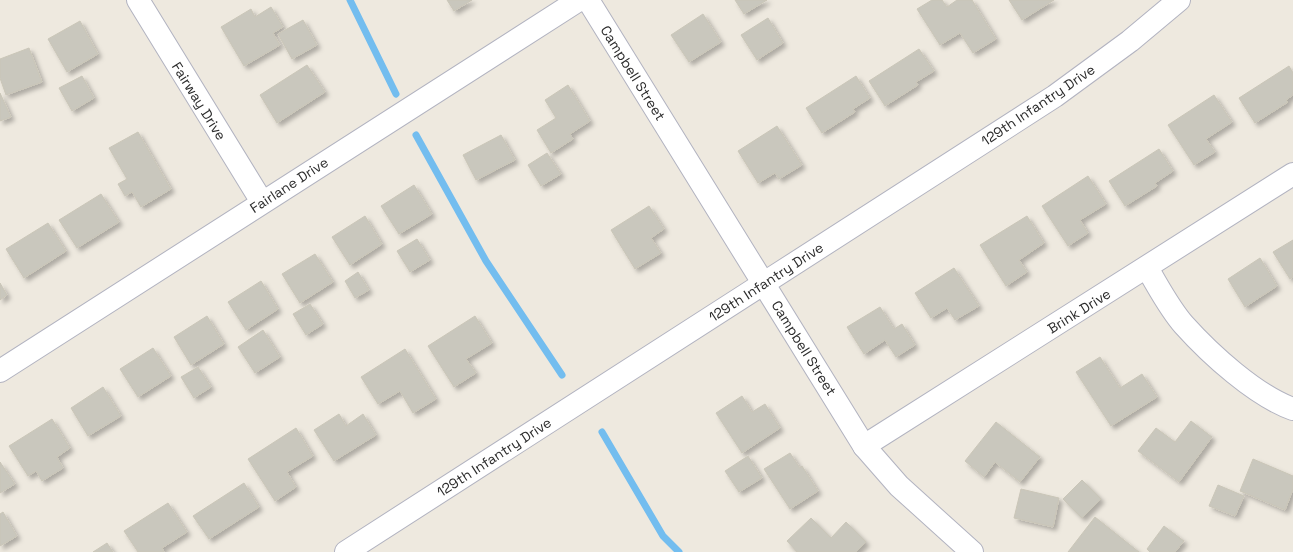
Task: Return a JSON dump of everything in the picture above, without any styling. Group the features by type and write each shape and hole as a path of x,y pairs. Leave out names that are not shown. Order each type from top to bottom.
{"street":[{"name":"Fairway Drive","path":"138,0 262,202"},
{"name":"Fairlane Drive","path":"0,371 579,0"},
{"name":"Campbell Street","path":"588,0 864,446 899,486 972,552"},
{"name":"129th Infantry Drive","path":"346,552 1056,96 1130,41 1179,0"},
{"name":"Brink Drive","path":"864,446 1293,174"},
{"path":"1146,268 1183,324 1235,374 1281,405 1293,409"}],"building":[{"path":"447,0 472,0 454,11"},
{"path":"735,0 767,0 744,14"},
{"path":"932,0 942,0 947,7 957,0 972,0 996,39 973,53 960,33 940,45 917,9"},
{"path":"1009,0 1054,0 1022,20"},
{"path":"271,7 283,27 273,33 280,45 244,66 221,27 251,9 255,17"},
{"path":"703,14 721,42 689,62 671,35"},
{"path":"768,18 783,43 757,60 741,35"},
{"path":"303,20 317,45 292,59 278,34"},
{"path":"80,21 98,54 67,72 48,39"},
{"path":"29,48 42,82 6,95 0,78 0,59"},
{"path":"919,49 934,71 916,82 918,85 885,106 869,81"},
{"path":"307,65 325,92 277,123 260,95"},
{"path":"1289,66 1293,73 1293,95 1286,100 1288,102 1255,123 1239,98"},
{"path":"82,76 94,98 72,111 59,88"},
{"path":"856,76 870,98 853,109 855,112 822,133 806,108"},
{"path":"568,85 590,121 570,134 573,139 551,153 537,130 556,118 545,100"},
{"path":"0,93 11,117 0,121"},
{"path":"1214,95 1232,122 1206,139 1215,152 1194,165 1168,125"},
{"path":"777,126 802,165 779,179 775,173 758,183 738,151"},
{"path":"138,132 171,189 141,207 132,192 125,196 118,184 127,179 109,148"},
{"path":"501,135 515,160 476,180 463,155"},
{"path":"1159,149 1173,171 1155,183 1157,186 1125,206 1109,181"},
{"path":"547,153 561,174 541,186 528,165"},
{"path":"1088,176 1106,204 1080,220 1088,233 1068,246 1042,206"},
{"path":"414,185 432,214 399,234 381,206"},
{"path":"101,194 119,222 77,248 59,220"},
{"path":"649,206 664,229 651,238 661,253 635,269 611,230"},
{"path":"365,216 382,244 350,265 332,237"},
{"path":"1027,216 1044,243 1019,260 1027,272 1006,286 980,245"},
{"path":"48,223 66,251 24,278 6,249"},
{"path":"417,239 430,260 410,272 397,251"},
{"path":"1293,240 1293,277 1290,279 1273,252"},
{"path":"315,254 333,282 300,303 282,274"},
{"path":"1260,258 1277,286 1245,307 1228,279"},
{"path":"954,268 979,306 955,320 947,308 931,318 915,293"},
{"path":"358,272 369,290 355,298 345,281"},
{"path":"261,281 278,309 246,330 228,302"},
{"path":"0,283 7,295 0,300"},
{"path":"310,304 323,324 306,335 293,314"},
{"path":"880,307 894,329 902,324 915,345 896,357 885,340 864,354 847,327"},
{"path":"207,316 224,344 191,365 174,337"},
{"path":"475,316 492,343 466,359 476,373 454,387 428,346"},
{"path":"263,330 280,357 255,373 238,347"},
{"path":"153,348 171,376 138,397 120,369"},
{"path":"405,349 436,399 413,413 400,391 378,404 361,377"},
{"path":"1100,357 1120,388 1142,374 1157,397 1111,426 1076,372"},
{"path":"198,367 211,387 194,398 181,377"},
{"path":"103,387 121,416 88,436 71,408"},
{"path":"742,396 752,412 765,404 780,428 742,453 716,413"},
{"path":"339,414 346,426 363,414 376,435 334,461 314,430"},
{"path":"52,419 70,448 57,457 63,468 42,481 36,471 28,476 9,446"},
{"path":"1191,421 1212,437 1179,482 1138,451 1156,428 1175,442"},
{"path":"996,422 1040,457 1020,482 995,462 984,477 965,461"},
{"path":"296,428 313,456 287,472 296,487 275,501 248,459"},
{"path":"790,453 800,468 802,466 818,491 790,509 764,469"},
{"path":"748,456 762,478 739,492 725,471"},
{"path":"1253,459 1293,476 1293,489 1285,510 1240,491"},
{"path":"0,462 15,484 0,493"},
{"path":"1082,480 1101,499 1082,518 1063,499"},
{"path":"244,483 259,507 209,539 193,516"},
{"path":"1218,485 1244,496 1235,516 1209,506"},
{"path":"1021,489 1059,498 1053,527 1014,518"},
{"path":"168,503 187,532 162,548 164,552 138,552 124,531"},
{"path":"3,512 17,536 0,546 0,514"},
{"path":"1095,517 1139,552 1068,552"},
{"path":"811,518 831,538 846,522 866,542 856,552 797,552 787,541"},
{"path":"1164,526 1184,541 1175,552 1150,552 1147,549"},
{"path":"107,543 113,552 93,552"}],"waterway":[{"path":"350,0 396,94"},
{"path":"416,135 486,261 562,375"},
{"path":"602,432 663,536 679,552"}]}
